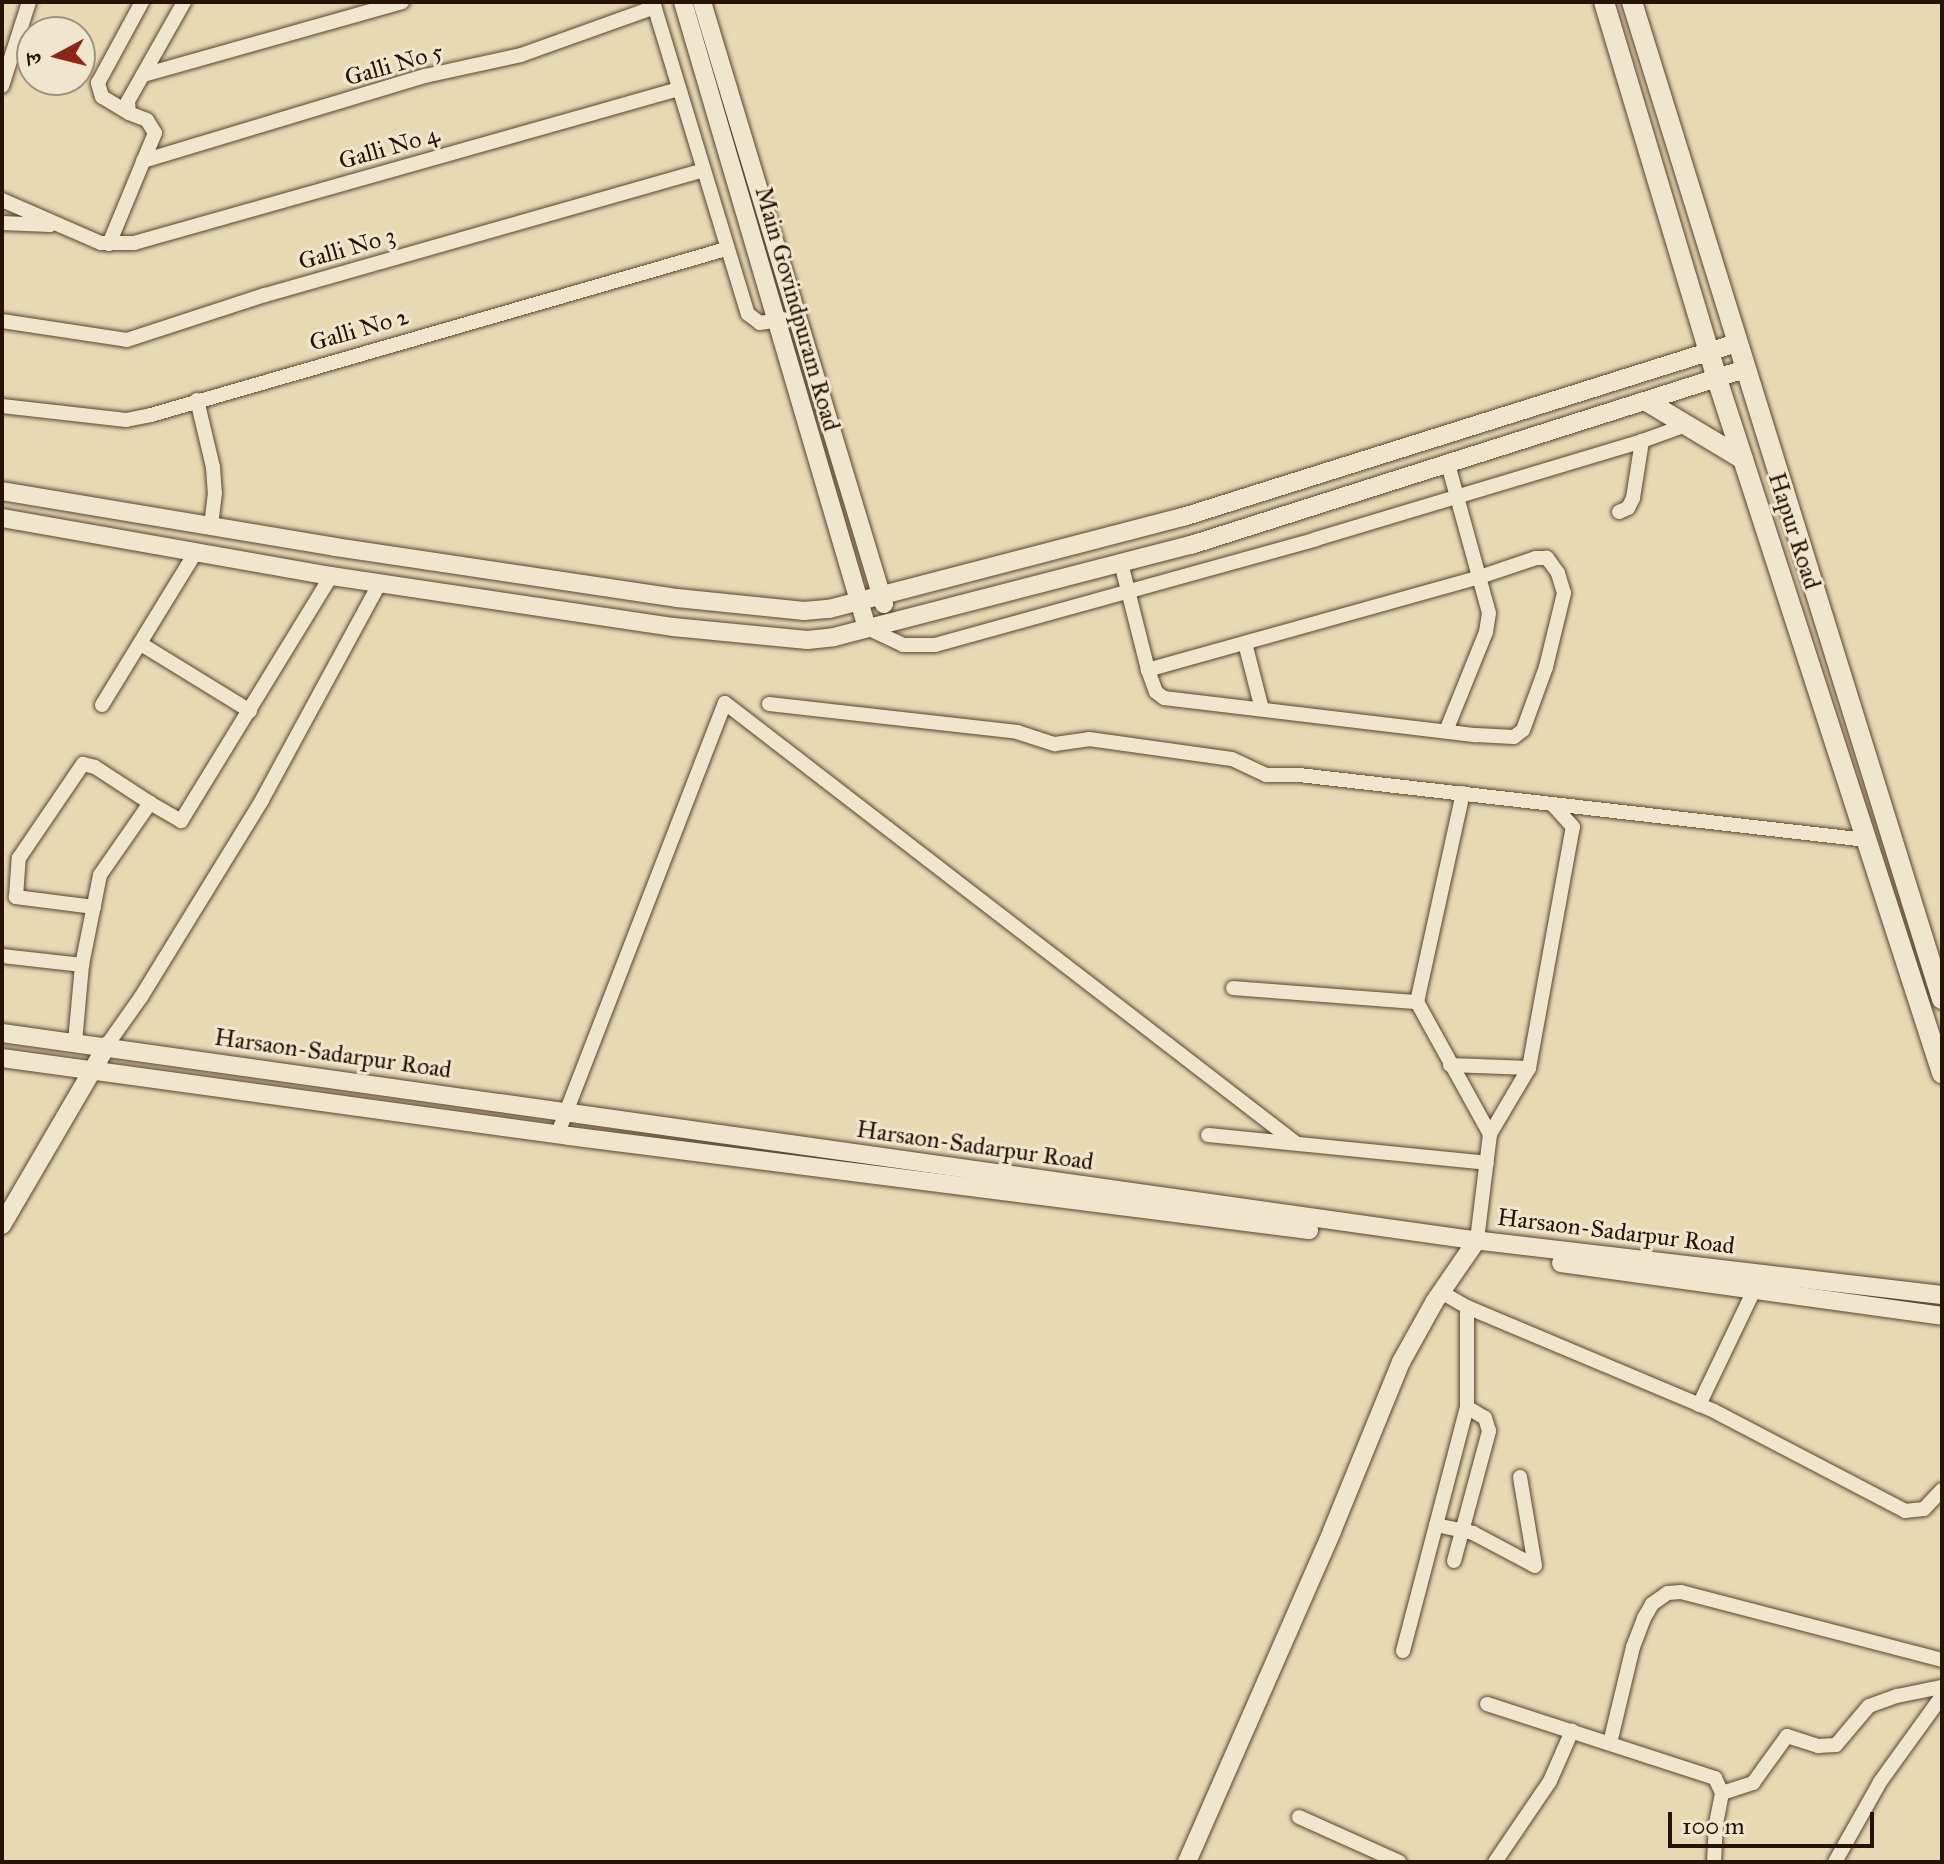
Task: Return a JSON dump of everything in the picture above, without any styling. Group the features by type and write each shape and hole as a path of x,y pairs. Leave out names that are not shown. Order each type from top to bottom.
{"main road":[{"name":"Hapur Road","path":"1604,2 1717,379 1942,1073"},
{"name":"Hapur Road","path":"1632,2 1942,999"},
{"path":"1648,402 1743,459"}],"street":[{"path":"2,86 5,66 29,2"},
{"path":"2,200 109,244 154,138 154,127 147,120 102,97 98,83 142,2"},
{"path":"129,113 128,101 184,2"},
{"path":"143,75 402,2"},
{"name":"Main Govindpuram Road","path":"683,2 867,628"},
{"name":"Main Govindpuram Road","path":"702,2 889,622"},
{"path":"654,5 748,314 760,323 796,315"},
{"name":"Galli No 5","path":"143,161 425,76 521,55 654,5"},
{"name":"Galli No 4","path":"109,244 134,243 679,89"},
{"name":"Galli No 3","path":"2,321 127,340 265,295 703,170"},
{"path":"2,223 59,225"},
{"name":"Galli No 2","path":"2,406 126,420 726,249"},
{"path":"2,491 746,607 804,611 881,595 1183,517 1737,343"},
{"path":"2,518 331,576 673,627 789,641 834,637 1191,545 1745,369"},
{"path":"197,400 213,467 215,493 211,526"},
{"path":"867,628 903,645 935,645 1642,441 1689,424"},
{"path":"1619,512 1628,508 1633,498 1642,441"},
{"path":"1446,731 1486,632 1488,603 1448,464"},
{"path":"102,705 195,553"},
{"path":"1121,563 1148,670 1156,692 1164,698 1514,737 1523,730 1546,667 1564,593 1558,573 1547,558 1536,558 1480,577 1148,670"},
{"path":"94,907 16,897 19,858 83,764 95,767 181,821 331,576"},
{"path":"2,1225 107,1045 141,997 262,800 380,583"},
{"path":"1245,643 1262,709"},
{"path":"141,644 250,711"},
{"path":"558,1133 569,1113 725,703 1297,1144"},
{"path":"769,704 1017,732 1055,744 1089,739 1232,759 1266,775 1299,775 1867,840"},
{"path":"1463,793 1417,1002 1490,1134"},
{"path":"75,1042 82,965 100,875 150,803"},
{"path":"1187,1862 1332,1531 1401,1362 1441,1292 1474,1246 1490,1134 1529,1068 1573,827 1552,804"},
{"path":"2,956 82,965"},
{"path":"1233,988 1417,1002"},
{"name":"Harsaon-Sadarpur Road","path":"2,1033 107,1045 1942,1316"},
{"name":"Harsaon-Sadarpur Road","path":"2,1058 558,1133 1474,1246 1942,1295"},
{"path":"1450,1065 1529,1068"},
{"path":"1208,1135 1487,1163"},
{"path":"1699,1405 1754,1290"},
{"path":"1441,1292 1467,1307 1699,1405 1905,1511 1924,1509 1942,1490"},
{"path":"1403,1651 1467,1407 1467,1307"},
{"path":"1454,1561 1489,1431 1485,1418 1467,1407"},
{"path":"1436,1525 1463,1531 1535,1566 1520,1477"},
{"path":"1610,1743 1633,1647 1644,1618 1652,1604 1668,1593 1681,1592 1942,1660"},
{"path":"1722,1793 1753,1783 1787,1736 1818,1746 1836,1745 1869,1706 1942,1687"},
{"path":"1835,1862 1880,1782 1942,1696"},
{"path":"1487,1704 1715,1778 1722,1793 1714,1862"},
{"path":"1495,1862 1535,1806 1572,1731"},
{"path":"1299,1817 1399,1862"}]}
